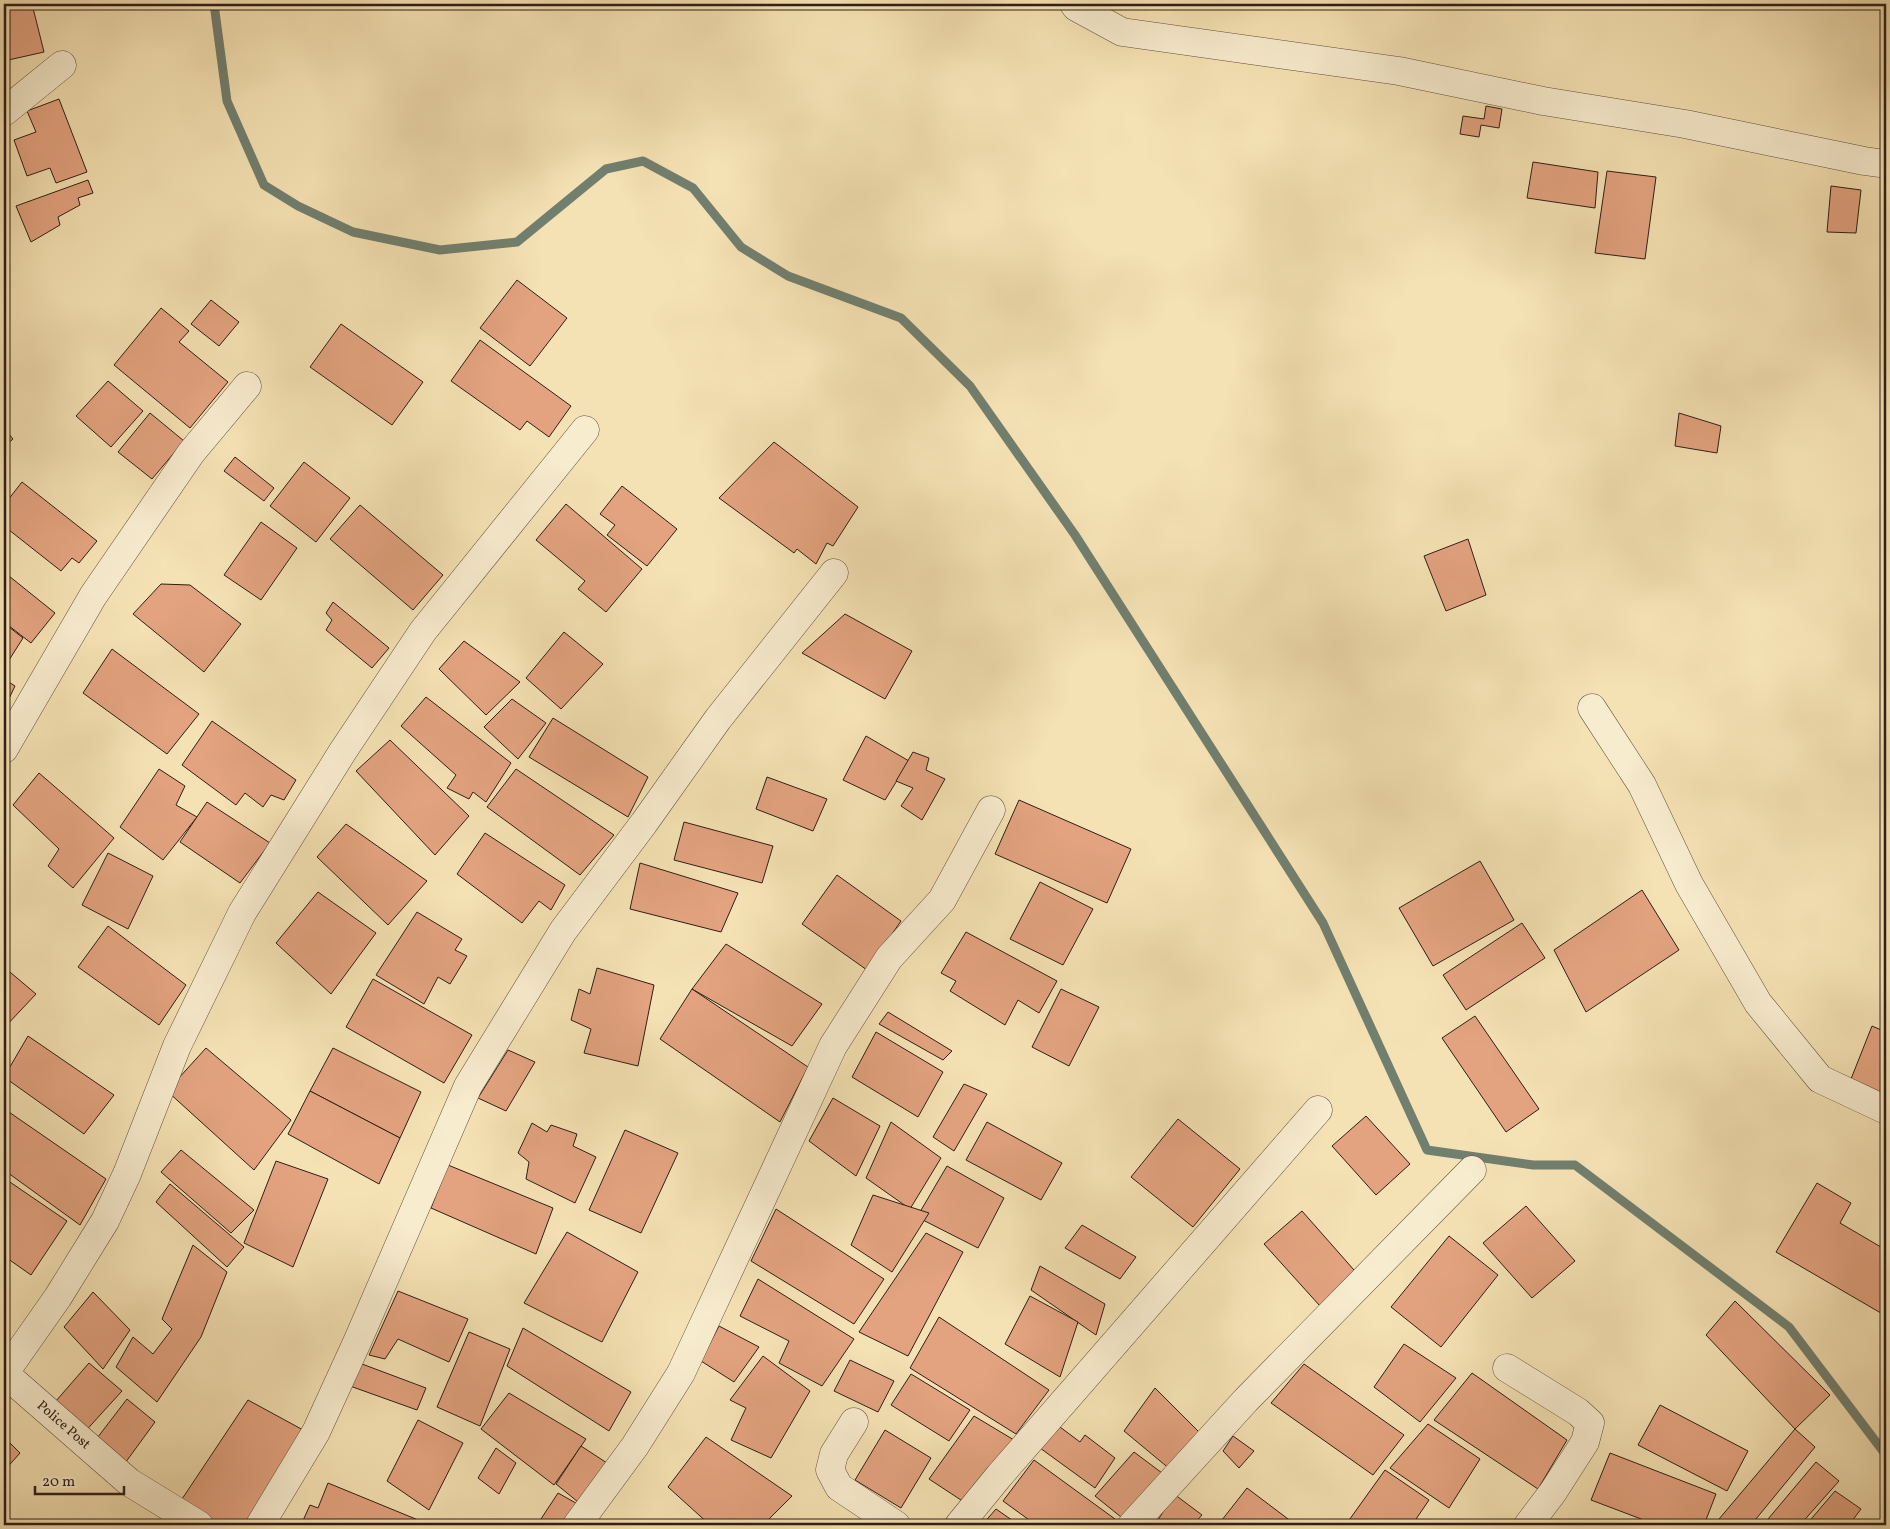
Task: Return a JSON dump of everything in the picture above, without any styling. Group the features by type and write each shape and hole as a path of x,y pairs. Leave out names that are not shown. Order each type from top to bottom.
{"street":[{"path":"1074,4 1122,32 1399,71 1543,100 1685,124 1886,164"},
{"path":"4,112 62,65"},
{"path":"4,749 93,596 191,453 247,386"},
{"path":"4,1374 58,1297 106,1220 127,1174 177,1046 242,913 343,751 423,631 585,430"},
{"path":"260,1525 316,1432 468,1086 563,931 644,823 718,719 834,573"},
{"path":"1592,708 1642,785 1688,884 1758,1003 1820,1079 1886,1110"},
{"path":"577,1525 635,1446 681,1373 833,1046 889,958 942,900 991,810"},
{"path":"959,1525 999,1476 1318,1110"},
{"path":"1132,1525 1246,1400 1472,1170"},
{"path":"1507,1368 1578,1412 1590,1423 1585,1442 1553,1492 1528,1525"},
{"name":"Police Post","path":"4,1374 129,1482 199,1525"},
{"path":"854,1422 834,1454 830,1470 838,1487 896,1525"}],"building":[{"path":"4,4 32,4 44,52 4,61"},
{"path":"59,99 87,172 56,183 50,168 27,176 14,140 36,132 27,111"},
{"path":"1486,106 1502,109 1499,128 1481,125 1479,137 1460,134 1463,116 1484,119"},
{"path":"1533,162 1598,172 1595,208 1527,198"},
{"path":"1607,171 1656,177 1645,259 1595,253"},
{"path":"88,180 93,193 78,198 80,205 58,217 60,225 31,242 16,206"},
{"path":"1831,186 1861,190 1856,233 1827,232"},
{"path":"517,280 567,318 530,366 480,328"},
{"path":"211,300 239,322 219,346 191,324"},
{"path":"161,308 189,331 179,342 228,382 190,428 114,365"},
{"path":"341,324 423,382 392,425 310,367"},
{"path":"480,340 571,406 549,437 527,421 520,430 451,381"},
{"path":"108,381 143,411 111,447 76,416"},
{"path":"150,413 184,441 152,479 118,452"},
{"path":"1679,413 1721,426 1717,453 1675,446"},
{"path":"4,428 13,439 4,447"},
{"path":"774,442 858,507 833,546 827,543 816,564 797,549 794,553 719,498"},
{"path":"235,457 274,488 264,501 224,471"},
{"path":"304,462 350,498 316,542 270,506"},
{"path":"22,482 97,541 79,563 72,558 61,571 4,526 4,505"},
{"path":"622,486 677,529 647,566 607,535 615,525 600,514"},
{"path":"566,504 642,569 606,612 578,589 585,581 536,540"},
{"path":"360,505 443,575 413,610 330,539"},
{"path":"261,522 297,548 261,600 224,575"},
{"path":"1468,539 1486,595 1446,611 1424,556"},
{"path":"4,572 55,613 31,643 4,622"},
{"path":"161,584 190,585 241,624 204,672 133,614"},
{"path":"333,602 389,648 372,668 326,630 332,620 326,613"},
{"path":"845,614 912,651 885,699 802,653"},
{"path":"4,623 23,638 4,668"},
{"path":"564,632 603,664 561,709 526,678"},
{"path":"464,641 520,682 486,715 439,669"},
{"path":"112,649 199,714 167,754 83,693"},
{"path":"4,679 15,686 4,709"},
{"path":"426,697 511,763 486,802 473,792 469,799 447,788 456,775 401,726"},
{"path":"512,699 546,723 518,759 484,727"},
{"path":"553,718 648,777 628,817 529,757"},
{"path":"212,721 296,780 284,800 271,795 263,807 245,793 236,805 182,765"},
{"path":"866,736 909,761 885,800 843,780"},
{"path":"390,740 469,816 435,855 356,771"},
{"path":"913,752 929,758 926,770 945,779 922,820 901,806 913,788 896,781"},
{"path":"159,769 185,786 176,805 197,817 163,860 120,827"},
{"path":"516,769 614,835 580,875 487,807"},
{"path":"39,773 114,838 73,888 48,866 59,849 13,805"},
{"path":"767,777 827,799 813,831 756,809"},
{"path":"1019,800 1131,849 1107,903 995,854"},
{"path":"207,802 270,843 240,883 180,842"},
{"path":"684,822 773,846 762,883 674,860"},
{"path":"346,824 427,881 388,925 317,857"},
{"path":"485,833 565,885 551,910 539,901 522,923 457,874"},
{"path":"108,853 153,876 128,929 82,905"},
{"path":"1480,861 1514,920 1433,966 1399,908"},
{"path":"640,863 738,893 721,932 630,909"},
{"path":"837,875 901,921 867,970 802,924"},
{"path":"1040,882 1093,909 1063,965 1010,939"},
{"path":"1642,890 1679,950 1586,1012 1554,950"},
{"path":"318,892 376,933 331,994 276,943"},
{"path":"417,912 462,939 455,950 467,956 450,984 438,977 424,1004 376,975"},
{"path":"1522,923 1545,958 1466,1010 1443,975"},
{"path":"108,926 186,985 159,1025 78,967"},
{"path":"966,932 1057,981 1039,1013 1018,1000 1005,1025 950,991 956,981 941,973"},
{"path":"726,944 822,1004 792,1046 692,989"},
{"path":"4,967 36,994 5,1027 4,1026"},
{"path":"597,968 654,985 638,1066 584,1053 591,1029 571,1020 579,989 590,994"},
{"path":"373,979 472,1035 444,1083 346,1027"},
{"path":"692,989 808,1067 780,1122 660,1039"},
{"path":"1061,989 1099,1007 1069,1066 1032,1047"},
{"path":"888,1012 952,1051 943,1060 879,1024"},
{"path":"1475,1016 1539,1109 1506,1132 1442,1038"},
{"path":"1872,1026 1886,1032 1886,1099 1849,1084"},
{"path":"876,1032 943,1072 918,1117 852,1077"},
{"path":"28,1036 114,1095 84,1134 4,1077"},
{"path":"206,1048 291,1120 254,1170 167,1091"},
{"path":"333,1048 421,1092 400,1138 310,1091"},
{"path":"508,1050 535,1062 506,1111 478,1098"},
{"path":"964,1084 987,1094 954,1151 933,1137"},
{"path":"310,1091 400,1138 379,1184 288,1134"},
{"path":"833,1098 880,1126 856,1176 809,1141"},
{"path":"6,1110 106,1179 80,1225 4,1170 4,1114"},
{"path":"1366,1116 1410,1164 1376,1195 1332,1146"},
{"path":"1178,1119 1240,1169 1193,1227 1131,1177"},
{"path":"891,1122 941,1158 910,1209 866,1178"},
{"path":"987,1122 1062,1163 1041,1200 966,1160"},
{"path":"532,1123 547,1132 551,1125 577,1134 573,1146 596,1157 575,1203 526,1179 529,1162 518,1153"},
{"path":"625,1130 678,1153 641,1233 589,1210"},
{"path":"181,1150 254,1210 231,1233 161,1172"},
{"path":"276,1161 328,1179 293,1267 244,1243"},
{"path":"448,1165 553,1208 536,1254 431,1208"},
{"path":"947,1166 1004,1198 978,1248 917,1217"},
{"path":"4,1178 67,1221 31,1275 4,1256"},
{"path":"1817,1183 1851,1203 1840,1223 1886,1250 1886,1316 1776,1252"},
{"path":"170,1184 244,1247 227,1267 156,1202"},
{"path":"873,1195 929,1213 892,1272 851,1245"},
{"path":"1526,1206 1575,1261 1532,1298 1483,1243"},
{"path":"776,1209 884,1279 854,1324 751,1261"},
{"path":"1302,1211 1354,1270 1320,1306 1264,1244"},
{"path":"1082,1225 1136,1257 1120,1279 1065,1248"},
{"path":"567,1232 638,1272 602,1342 524,1303"},
{"path":"926,1233 963,1252 908,1356 859,1332"},
{"path":"1449,1236 1498,1275 1441,1347 1391,1307"},
{"path":"193,1245 227,1272 201,1337 157,1402 116,1367 133,1337 153,1354 172,1329 162,1319"},
{"path":"1040,1266 1105,1304 1096,1335 1031,1290"},
{"path":"758,1279 854,1339 822,1386 779,1363 789,1341 740,1316"},
{"path":"398,1291 468,1319 449,1362 398,1339 385,1359 369,1355"},
{"path":"93,1292 130,1330 103,1369 64,1327"},
{"path":"1030,1296 1078,1322 1060,1377 1005,1344"},
{"path":"1735,1301 1830,1395 1795,1429 1706,1335"},
{"path":"939,1317 1049,1390 1016,1434 910,1368"},
{"path":"719,1326 759,1347 734,1382 701,1361"},
{"path":"523,1328 631,1392 609,1431 507,1366"},
{"path":"469,1332 510,1349 480,1426 437,1407"},
{"path":"1404,1344 1456,1378 1420,1422 1374,1387"},
{"path":"763,1356 810,1391 771,1458 731,1440 746,1408 730,1400"},
{"path":"850,1360 894,1381 878,1412 834,1391"},
{"path":"89,1363 122,1391 81,1436 49,1409"},
{"path":"362,1364 426,1388 417,1410 350,1386"},
{"path":"1304,1364 1404,1435 1373,1475 1271,1403"},
{"path":"1472,1373 1567,1440 1538,1489 1434,1420"},
{"path":"911,1374 970,1410 949,1441 891,1405"},
{"path":"1155,1388 1200,1433 1171,1470 1124,1431"},
{"path":"509,1393 586,1439 554,1485 481,1429"},
{"path":"127,1399 155,1422 120,1470 91,1446"},
{"path":"248,1400 305,1431 245,1525 216,1525 180,1502"},
{"path":"1660,1405 1748,1451 1727,1491 1638,1445"},
{"path":"974,1416 1014,1440 964,1502 929,1479"},
{"path":"418,1420 463,1443 429,1510 387,1481"},
{"path":"1428,1424 1480,1459 1449,1508 1390,1468"},
{"path":"1060,1427 1080,1442 1085,1435 1115,1458 1095,1488 1040,1448"},
{"path":"1795,1429 1815,1447 1751,1525 1714,1525"},
{"path":"885,1430 931,1458 901,1508 855,1480"},
{"path":"1233,1436 1254,1451 1239,1468 1223,1451"},
{"path":"4,1437 20,1453 4,1471"},
{"path":"706,1437 792,1496 763,1525 710,1525 668,1487"},
{"path":"581,1446 607,1463 578,1502 556,1484"},
{"path":"496,1448 516,1463 499,1494 478,1478"},
{"path":"1134,1452 1166,1476 1126,1521 1095,1496"},
{"path":"1610,1453 1716,1494 1704,1525 1657,1525 1591,1500"},
{"path":"1034,1460 1115,1519 1109,1525 1036,1525 1003,1501"},
{"path":"1816,1462 1839,1481 1800,1525 1763,1525"},
{"path":"1385,1470 1429,1500 1412,1525 1351,1525 1347,1523"},
{"path":"328,1483 423,1522 421,1525 301,1525 310,1505 318,1508"},
{"path":"1247,1488 1296,1525 1218,1525"},
{"path":"1835,1491 1861,1509 1849,1525 1806,1525"},
{"path":"558,1493 583,1507 570,1525 537,1525"},
{"path":"1174,1494 1202,1515 1193,1525 1155,1525"},
{"path":"996,1509 1019,1525 982,1525"},
{"path":"783,1520 794,1525 779,1525"}],"waterway":[{"path":"214,4 227,101 264,185 298,206 353,232 440,250 517,242 606,169 643,161 693,188 741,247 788,276 901,318 970,386 1075,535 1323,923 1427,1150 1533,1165 1575,1165 1789,1327 1886,1455"}]}
